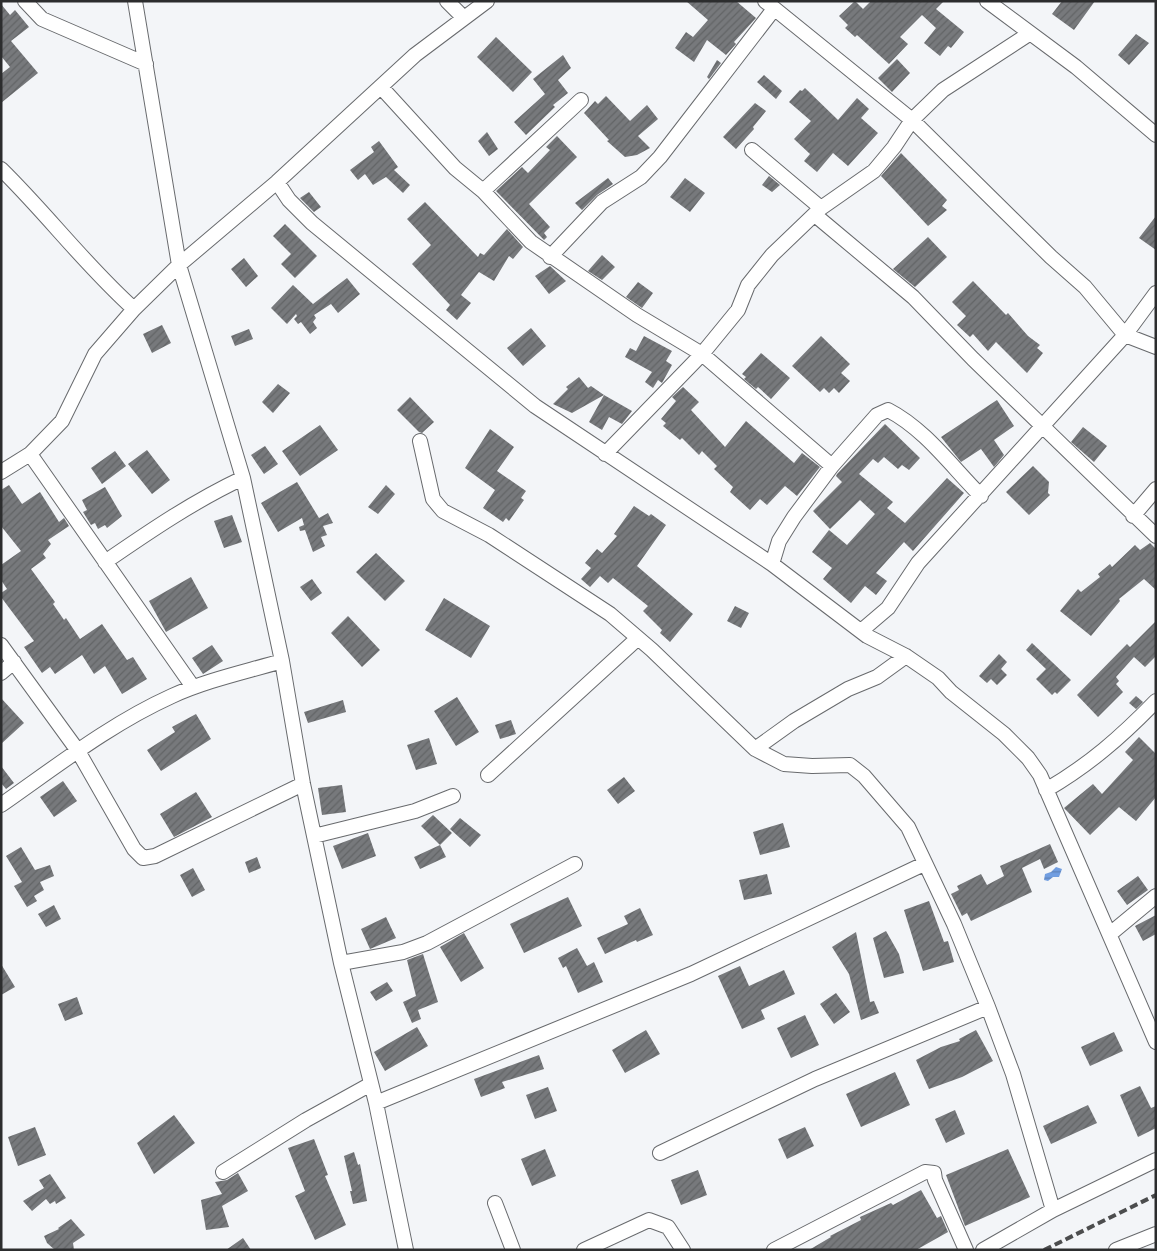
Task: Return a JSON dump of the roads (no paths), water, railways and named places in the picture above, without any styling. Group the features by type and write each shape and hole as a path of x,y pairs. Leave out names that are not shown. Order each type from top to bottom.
{"street":[{"path":"25,1 42,19 146,64"},
{"path":"135,1 179,265 243,478 282,661 303,784 342,963 376,1103 406,1250"},
{"path":"448,1 464,18"},
{"path":"1,472 30,454 62,421 95,354 134,308 179,265 277,182 415,55 487,1"},
{"path":"987,1 1082,72 1156,134"},
{"path":"550,257 602,202 641,176 660,157 770,5 912,120 1051,257 1085,287 1125,335 1156,347"},
{"path":"605,454 702,354 738,310 748,285 757,271 818,211 874,171 912,120 943,90 1029,34"},
{"path":"381,87 455,168 483,192 531,242 550,257 637,315 702,354 832,466"},
{"path":"483,192 581,100"},
{"path":"752,150 914,297 1041,426 1156,536"},
{"path":"1,169 35,203 91,269 134,308"},
{"path":"277,182 289,200 312,223 535,406 772,564 876,642 906,656 938,678 951,692 1004,734 1028,758 1040,775 1156,1042"},
{"path":"861,631 888,608 918,563 981,496 1041,426 1125,335 1156,293"},
{"path":"772,564 784,530 832,466 876,415 888,410 904,419 921,434 981,496"},
{"path":"420,441 427,479 437,506 489,535 610,614 638,638 755,749 784,764 812,766 850,765 864,776 908,827 954,924 988,1007 1013,1074 1053,1210"},
{"path":"30,454 193,687"},
{"path":"105,562 160,524 211,493 243,478"},
{"path":"1133,516 1156,489"},
{"path":"488,775 638,638"},
{"path":"1,645 78,751 134,849 143,858 154,856 303,784"},
{"path":"755,749 794,721 848,689 877,677 906,656"},
{"path":"1,805 120,722 193,687 282,661"},
{"path":"1,673 14,662"},
{"path":"1046,790 1082,769 1124,734 1156,701"},
{"path":"314,836 415,811 453,796"},
{"path":"342,963 403,952 427,943 575,864"},
{"path":"376,1103 691,974 924,864"},
{"path":"1110,934 1156,896"},
{"path":"660,1153 815,1079 988,1007"},
{"path":"223,1172 371,1084"},
{"path":"983,1250 1053,1210 1156,1160"},
{"path":"774,1250 924,1172 930,1171 934,1174 966,1250"},
{"path":"494,1204 513,1250"},
{"path":"584,1250 650,1220 668,1227 682,1250"},
{"path":"1116,1250 1156,1234"}],"water":[{"path":"1056,867 1062,869 1059,877 1053,877 1048,881 1044,880 1045,874 1051,872"}],"railway":[{"path":"1044,1250 1156,1195"}]}
